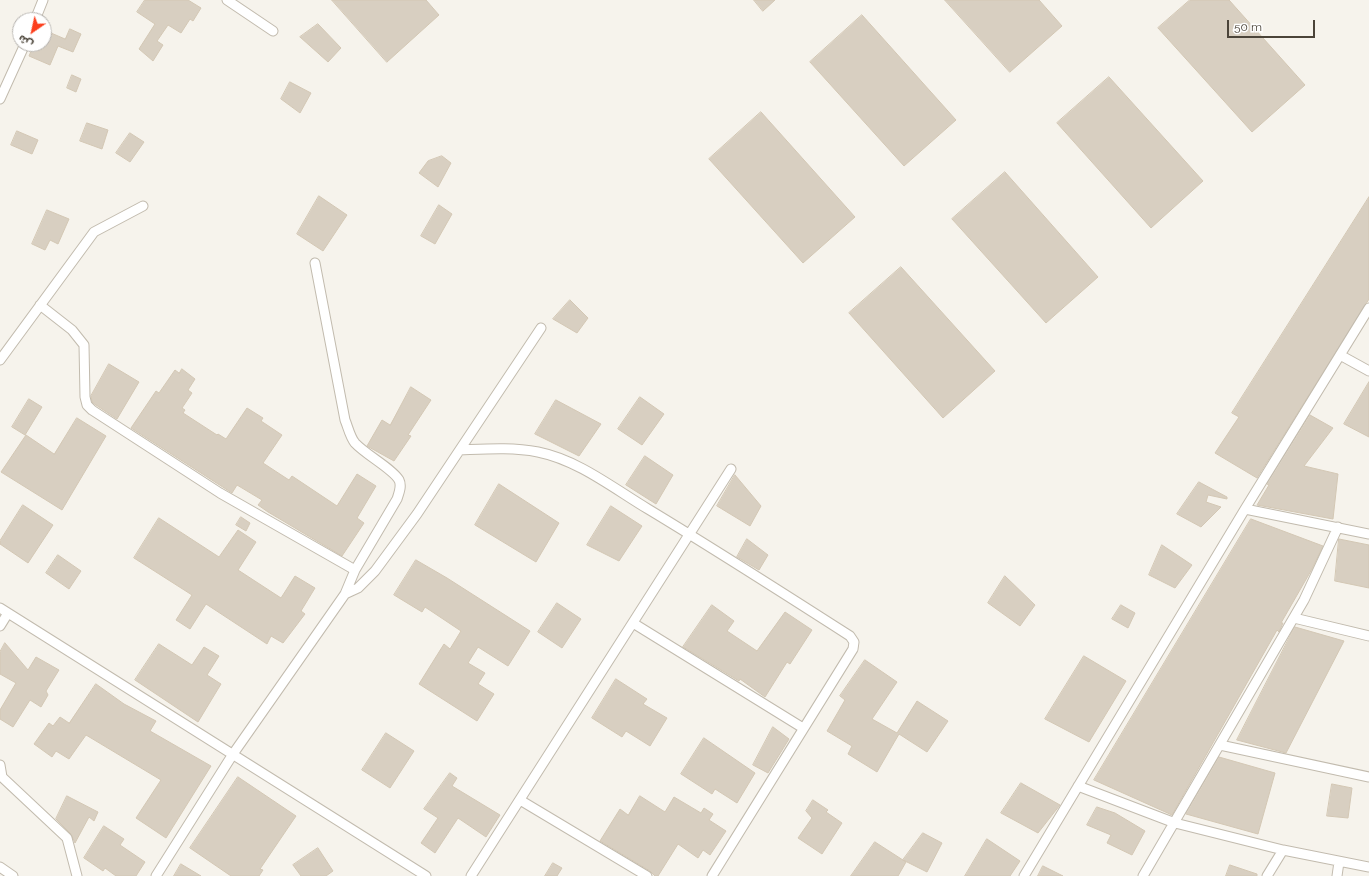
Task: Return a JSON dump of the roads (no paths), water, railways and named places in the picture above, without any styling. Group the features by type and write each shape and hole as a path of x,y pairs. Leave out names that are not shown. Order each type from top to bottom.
{"street":[{"path":"39,12 43,0"},
{"path":"227,0 273,31"},
{"path":"0,99 21,52"},
{"path":"0,360 94,232 143,206"},
{"path":"156,876 233,754 345,594 355,570 397,499 400,481 394,474 364,452 354,442 345,420 315,262"},
{"path":"40,305 72,330 84,345 86,397 87,404 92,410 220,493 355,570"},
{"path":"1024,876 1245,509 1369,308"},
{"path":"345,594 358,588 375,571 418,514 541,328"},
{"path":"1340,355 1369,371"},
{"path":"460,450 512,449 538,452 563,459 583,469 689,534 850,636 854,642 853,649 712,876"},
{"path":"470,876 731,470"},
{"path":"1245,509 1369,534"},
{"path":"1143,876 1294,618 1311,587 1338,527"},
{"path":"0,608 426,876"},
{"path":"0,626 8,613"},
{"path":"1294,618 1369,636"},
{"path":"633,623 803,728"},
{"path":"1220,745 1369,777"},
{"path":"0,765 1,777 67,838 77,876"},
{"path":"1078,786 1175,822 1283,850 1369,867"},
{"path":"520,800 647,876"},
{"path":"1266,876 1283,850"},
{"path":"1338,876 1339,862"},
{"path":"0,867 13,876"}]}
